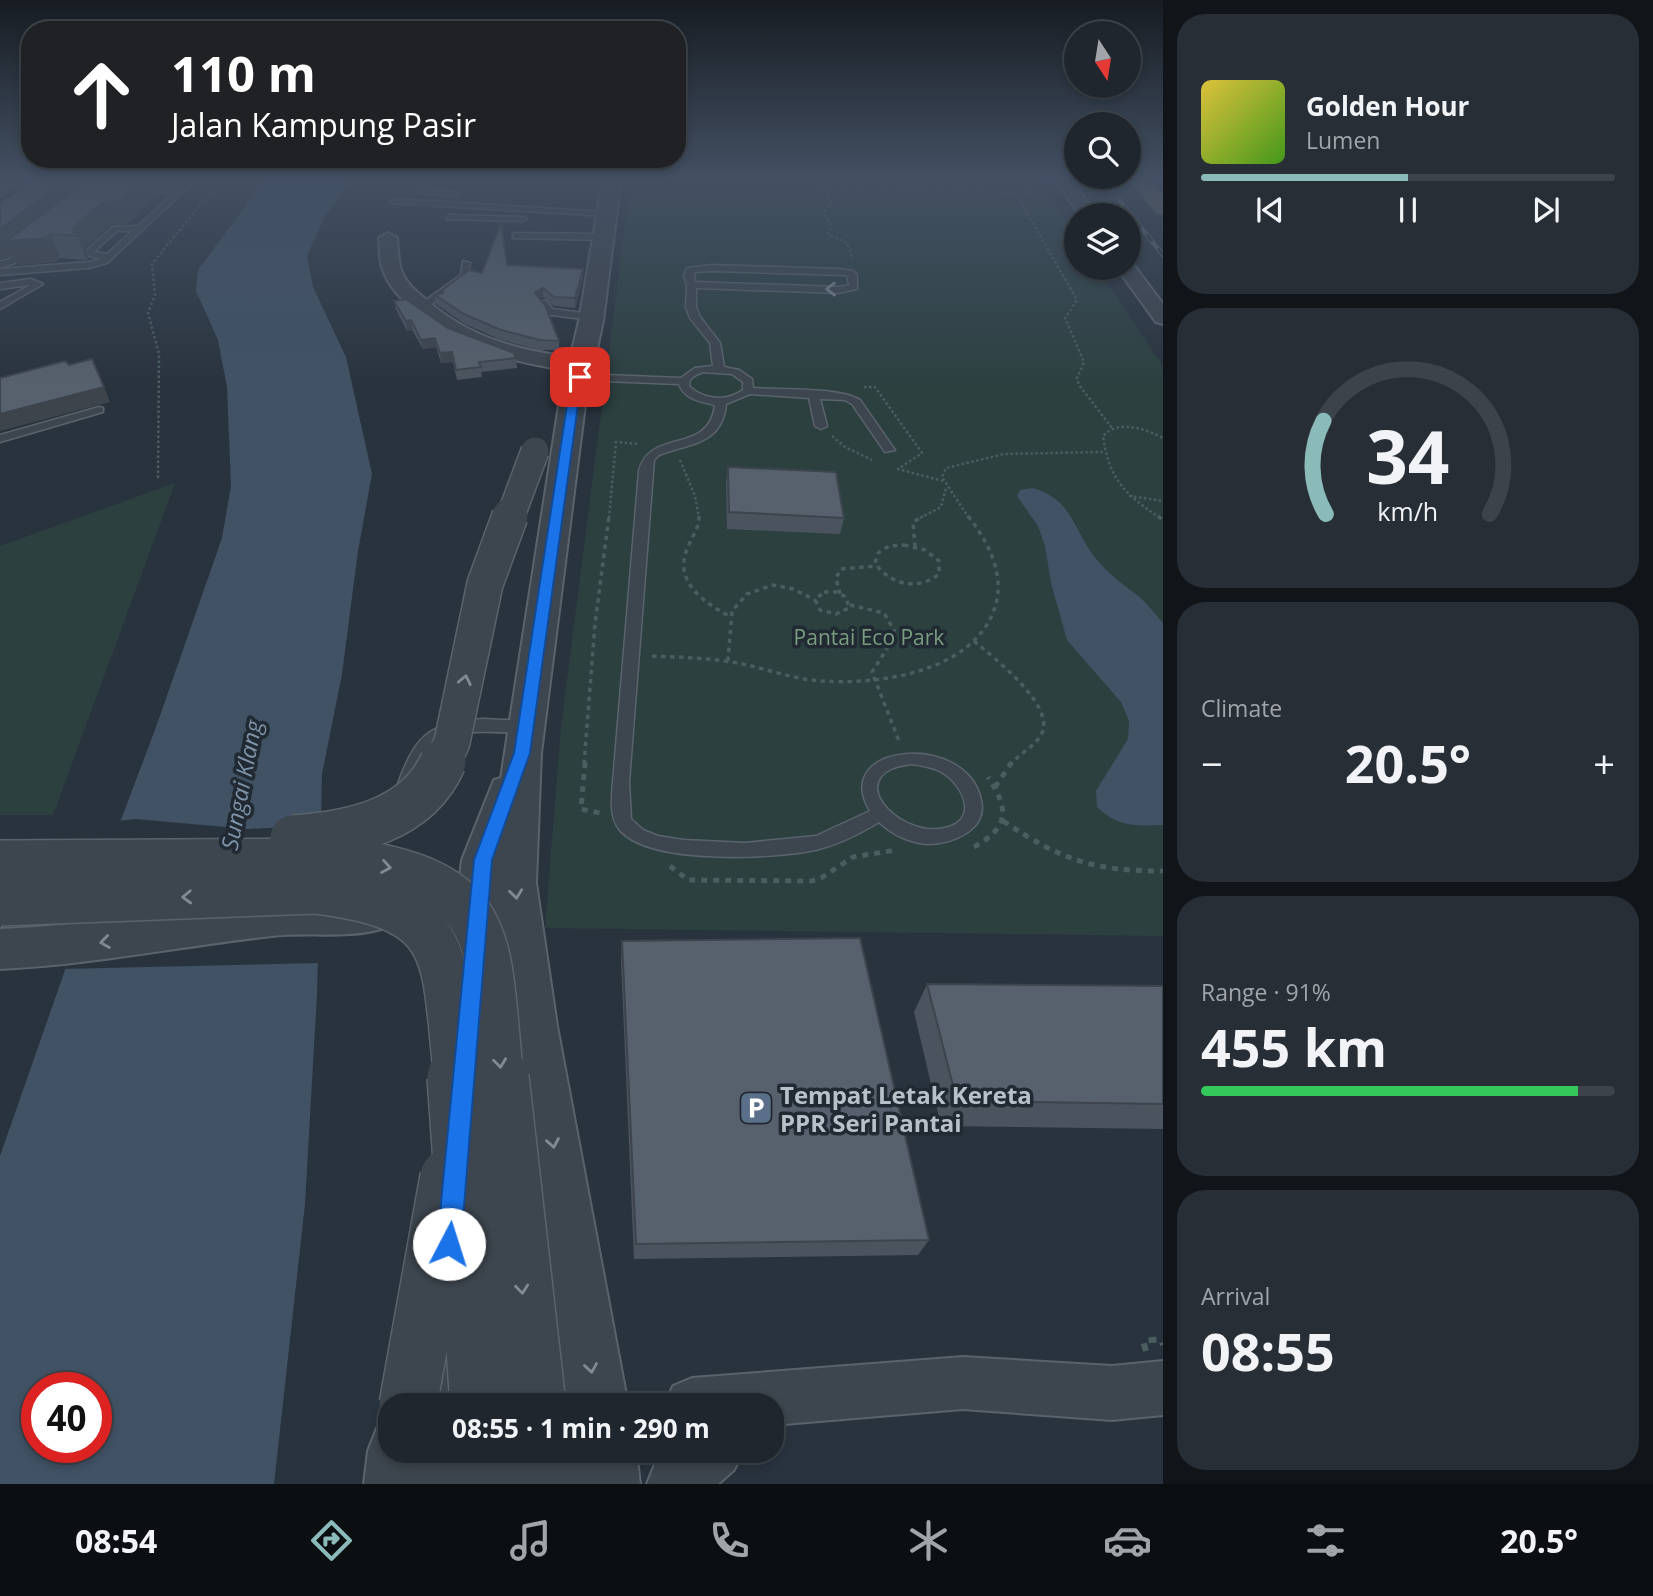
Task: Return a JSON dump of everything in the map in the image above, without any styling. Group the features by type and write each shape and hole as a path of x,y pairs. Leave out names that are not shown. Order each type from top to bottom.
{"street":[{"path":"388,247 391,267 405,292 458,335 578,383"},
{"path":"595,1393 533,1026 514,883 524,740 578,383 591,317 592,273 597,247"},
{"path":"1135,280 1163,318"},
{"path":"0,839 319,838 367,830 408,806 429,787 444,766 453,742 485,584 535,451 578,383"},
{"path":"448,1393 447,1270 483,860 524,740"},
{"path":"246,840 292,862"},
{"path":"0,863 346,861 393,867 428,879 457,898 469,910 478,927 488,967 535,1393"},
{"path":"0,903 314,891 360,896 416,919 430,935 442,966 462,1109 472,1332 478,1393"},
{"path":"0,949 84,946 214,924 304,914 416,919"},
{"path":"410,1393 462,1109"},
{"path":"447,1270 457,1313 481,1350 507,1377 541,1393"},
{"path":"784,1401 963,1383 1112,1393 1163,1388"},
{"path":"396,1484 399,1463"},
{"path":"449,1463 449,1484"},
{"path":"485,1463 487,1484"},
{"path":"494,1484 511,1463"},
{"path":"544,1463 547,1484"},
{"path":"605,1463 608,1484"},
{"path":"675,1484 700,1463"}],"lane":[{"path":"0,265 12,261 29,247"},
{"path":"95,247 87,254 109,256"},
{"path":"0,272 89,265 109,256 118,247"},
{"path":"422,307 459,277 465,276 466,263"},
{"path":"692,285 838,290 848,289 855,283 850,273 839,272 690,270 688,275 692,285 691,307 695,318 715,343 719,369"},
{"path":"0,286 31,282 38,284 0,306"},
{"path":"543,303 545,309 551,312 591,317"},
{"path":"578,383 683,382 693,372 719,369 743,376 747,381 748,391"},
{"path":"683,382 684,387 696,397 721,401 736,398 748,391 842,395 853,399 889,450"},
{"path":"813,393 821,426"},
{"path":"721,401 719,422 714,430 706,436 666,448 649,459 645,471 621,782 621,809 625,824 636,836 685,849 792,847 844,834 879,814"},
{"path":"0,439 99,410"},
{"path":"404,789 421,749 442,731 482,724 524,740"},
{"path":"895,759 930,760 947,767 961,778 975,802 974,814 967,825 942,837 907,833 879,814 870,801 868,787 872,775 881,765 895,759"}],"path":[{"path":"158,478 159,354 148,313 155,295 152,264 165,247"},
{"path":"849,247 853,260"},
{"path":"1047,247 1077,299 1076,305 1065,318 1084,362 1077,378 1079,385 1112,428"},
{"path":"862,387 875,387 922,453 898,469"},
{"path":"821,426 845,447 880,463"},
{"path":"1163,438 1141,429 1112,428 1103,436 1104,453 1114,481 1128,496 1163,520"},
{"path":"602,821 600,813 581,809 595,624 615,471 615,442 666,448 678,456 689,480 699,517 697,532 684,559 684,575 692,591 705,604 731,617"},
{"path":"630,656 703,657 820,681 874,679 931,667 966,650 985,631 995,611 1000,591 992,552 981,531 946,488 942,477 946,468 1004,453 1104,453"},
{"path":"889,466 943,481"},
{"path":"915,547 913,522 941,507 946,488"},
{"path":"1128,496 1163,501"},
{"path":"885,547 915,547 933,555 939,561 939,574 926,583 905,583 885,575 876,566 875,557 885,547"},
{"path":"840,594 841,587 836,578 841,569 876,566"},
{"path":"728,662 731,617 736,604 762,587 783,586 814,600 817,607 831,614 846,611 850,605"},
{"path":"814,600 824,592 840,594 846,597 850,605"},
{"path":"850,605 884,613 894,630 892,641 872,672 899,741 908,741"},
{"path":"974,641 1018,682 1040,708 1045,725 1042,734 1015,759 995,787"},
{"path":"965,850 986,841 1001,829 1004,814 1000,794 986,774"},
{"path":"1003,821 1055,853 1084,864 1111,869 1163,871"},
{"path":"660,862 670,865 688,880 812,881 823,879 840,862 855,856 900,850"},
{"path":"1143,1341 1161,1339 1163,1345"}],"green space":[{"name":"Pantai Eco Park","path":"622,247 1064,247 1064,280 1105,280 1163,366 1163,936 545,928 561,727"},
{"path":"175,483 53,815 0,815 0,546"}],"water":[{"name":"Sungai Klang","path":"215,247 311,247 307,256 313,287 346,357 372,474 358,551 342,674 322,774 317,994 305,1204 274,1484 0,1484 0,1156 222,538 231,486 227,387 218,340 196,291 198,270"},
{"path":"1033,488 1056,499 1064,507 1098,561 1140,598 1163,623 1163,825 1127,824 1112,818 1097,807 1096,791 1128,739 1129,721 1121,702 1067,640 1051,583 1045,546 1038,526 1017,496 1020,490"}],"pier":[{"path":"135,819 248,829 324,825 321,963 62,969 117,821"}],"building":[{"path":"492,247 504,247 507,265 583,269 575,298 554,297 543,288 535,293 545,305 559,341 540,340 501,330 464,314 435,295 443,293 442,290 469,270 482,273"},
{"path":"406,299 448,328 514,353 516,358 479,362 481,367 456,370 452,352 440,353 435,338 421,340 411,320 406,321 394,301"},
{"path":"92,359 104,387 0,414 0,378 65,361 69,365"},
{"path":"728,467 836,472 844,518 729,512"},
{"name":"Tempat Letak Kereta PPR Seri Pantai","path":"860,938 929,1240 636,1244 622,941"},
{"path":"927,984 1163,986 1163,1104 957,1101"}],"railway":[{"path":"1157,247 1163,255"}],"place":[{"name":"Tempat Letak Kereta PPR Seri Pantai","path":"756,1108"}],"route":[{"path":"449,1244 483,860 522,753 572,405 580,377"}]}
